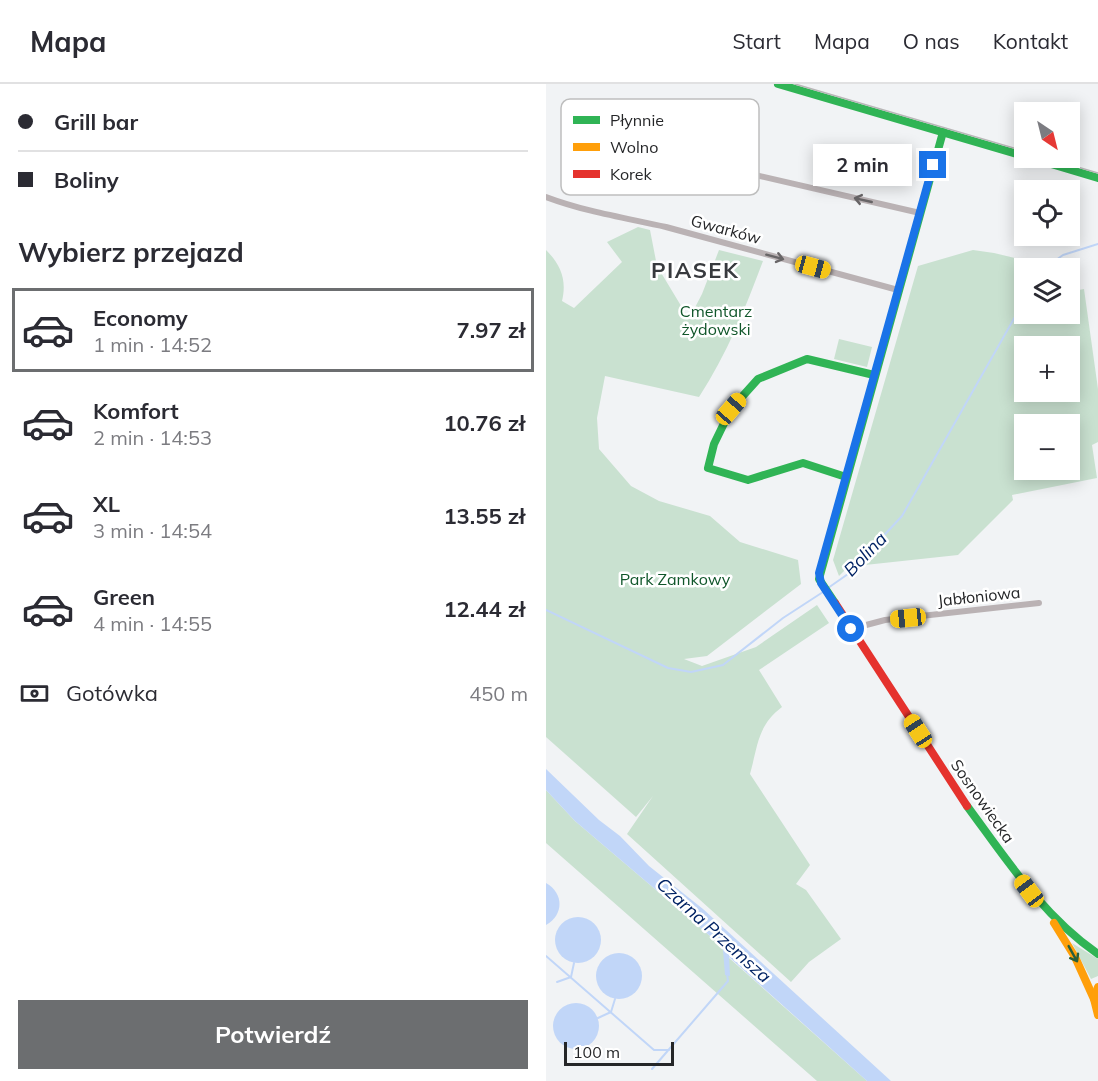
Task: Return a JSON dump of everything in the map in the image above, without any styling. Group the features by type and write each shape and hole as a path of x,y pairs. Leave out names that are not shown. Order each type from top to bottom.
{"street":[{"path":"778,84 1014,153"},
{"path":"874,375 807,359 758,379 731,409 714,444 708,468 747,480 803,463 846,477 942,132"},
{"path":"1064,168 1098,178"},
{"path":"759,176 920,213"},
{"name":"Gwarków","path":"546,197 571,207 632,222 658,225 898,290"},
{"name":"Sosnowiecka","path":"846,477 819,573 821,583 950,782 1022,882 1047,912 1075,938 1098,954"},
{"name":"Jabłoniowa","path":"851,629 885,620 1038,603"},
{"name":"Sosnowiecka","path":"1047,912 1075,957 1094,999 1098,1015"},
{"path":"1094,999 1098,987"}],"green space":[{"path":"638,227 650,230 657,266 689,319 702,294 719,250 763,261 735,331 699,397 605,376 597,418 599,449 631,486 659,501 710,516 740,542 798,560 801,584 707,656 684,659 702,666 756,647 817,605 829,623 759,670 782,707 763,729 750,774 810,865 796,884 806,890 841,939 809,962 791,982 627,834 653,796 636,817 546,737 546,250 556,261 562,273 564,286 562,301 574,308 622,262 607,242"},
{"path":"973,250 1015,258 1014,324 1080,324 1080,290 1084,289 1098,389 1098,442 1092,445 1097,478 1012,495 1013,500 958,555 865,565 858,557 839,576 833,560 918,266"},
{"path":"839,339 872,347 867,367 834,359"},
{"path":"546,790 575,821 716,941 728,957 867,1081 817,1081 546,843"},
{"path":"1072,943 1098,959 1098,976 1091,979"}],"water":[{"name":"Czarna Przemsza","path":"546,769 599,820 620,836 649,866 703,909 891,1081 867,1081 729,957 730,976 725,975 723,950 716,941 575,821 546,790"},
{"path":"546,883 556,892 560,904 556,916 546,925"},
{"path":"578,917 587,918 595,923 600,931 600,949 595,957 587,962 578,963 569,962 561,957 556,949 555,940 556,931 561,923 569,918"},
{"path":"619,953 628,954 636,959 641,967 641,985 636,993 628,998 619,999 610,998 602,993 597,985 596,976 597,967 602,959 610,954"},
{"path":"576,1003 585,1004 593,1009 598,1017 598,1035 593,1043 585,1048 576,1049 567,1048 559,1043 554,1035 553,1026 554,1017 559,1009 567,1004"}],"waterway":[{"name":"Bolina","path":"1059,258 1098,244"},
{"name":"Bolina","path":"828,588 848,574 902,516 1014,319"},
{"name":"Bolina","path":"546,610 668,668 691,672 723,665 783,618 823,592"},
{"path":"546,956 654,1050 669,1050"},
{"path":"557,982 571,977 574,963"},
{"path":"652,1069 728,981 727,974"},
{"path":"598,1018 611,1012 615,999"}],"tram line":[{"path":"795,84 1014,148"},
{"path":"1080,168 1098,173"}],"traffic: fast":[{"path":"778,84 1014,153"},
{"path":"835,603 819,579 943,132"},
{"path":"1064,168 1098,178"},
{"path":"846,477 803,463 748,480 708,468 714,444 731,409 758,379 807,359 874,375"},
{"path":"967,806 1042,904 1078,939 1098,954"}],"traffic: slow":[{"path":"1054,923 1075,957 1094,999"},
{"path":"1098,987 1094,999 1098,1015"}],"traffic: jam":[{"path":"835,603 967,806"}],"district":[{"name":"PIASEK","path":"695,270"}],"route":[{"path":"851,629 821,583 819,573 933,165"}],"park label":[{"name":"Cmentarz żydowski","path":"716,320"},
{"name":"Park Zamkowy","path":"675,579"}]}
